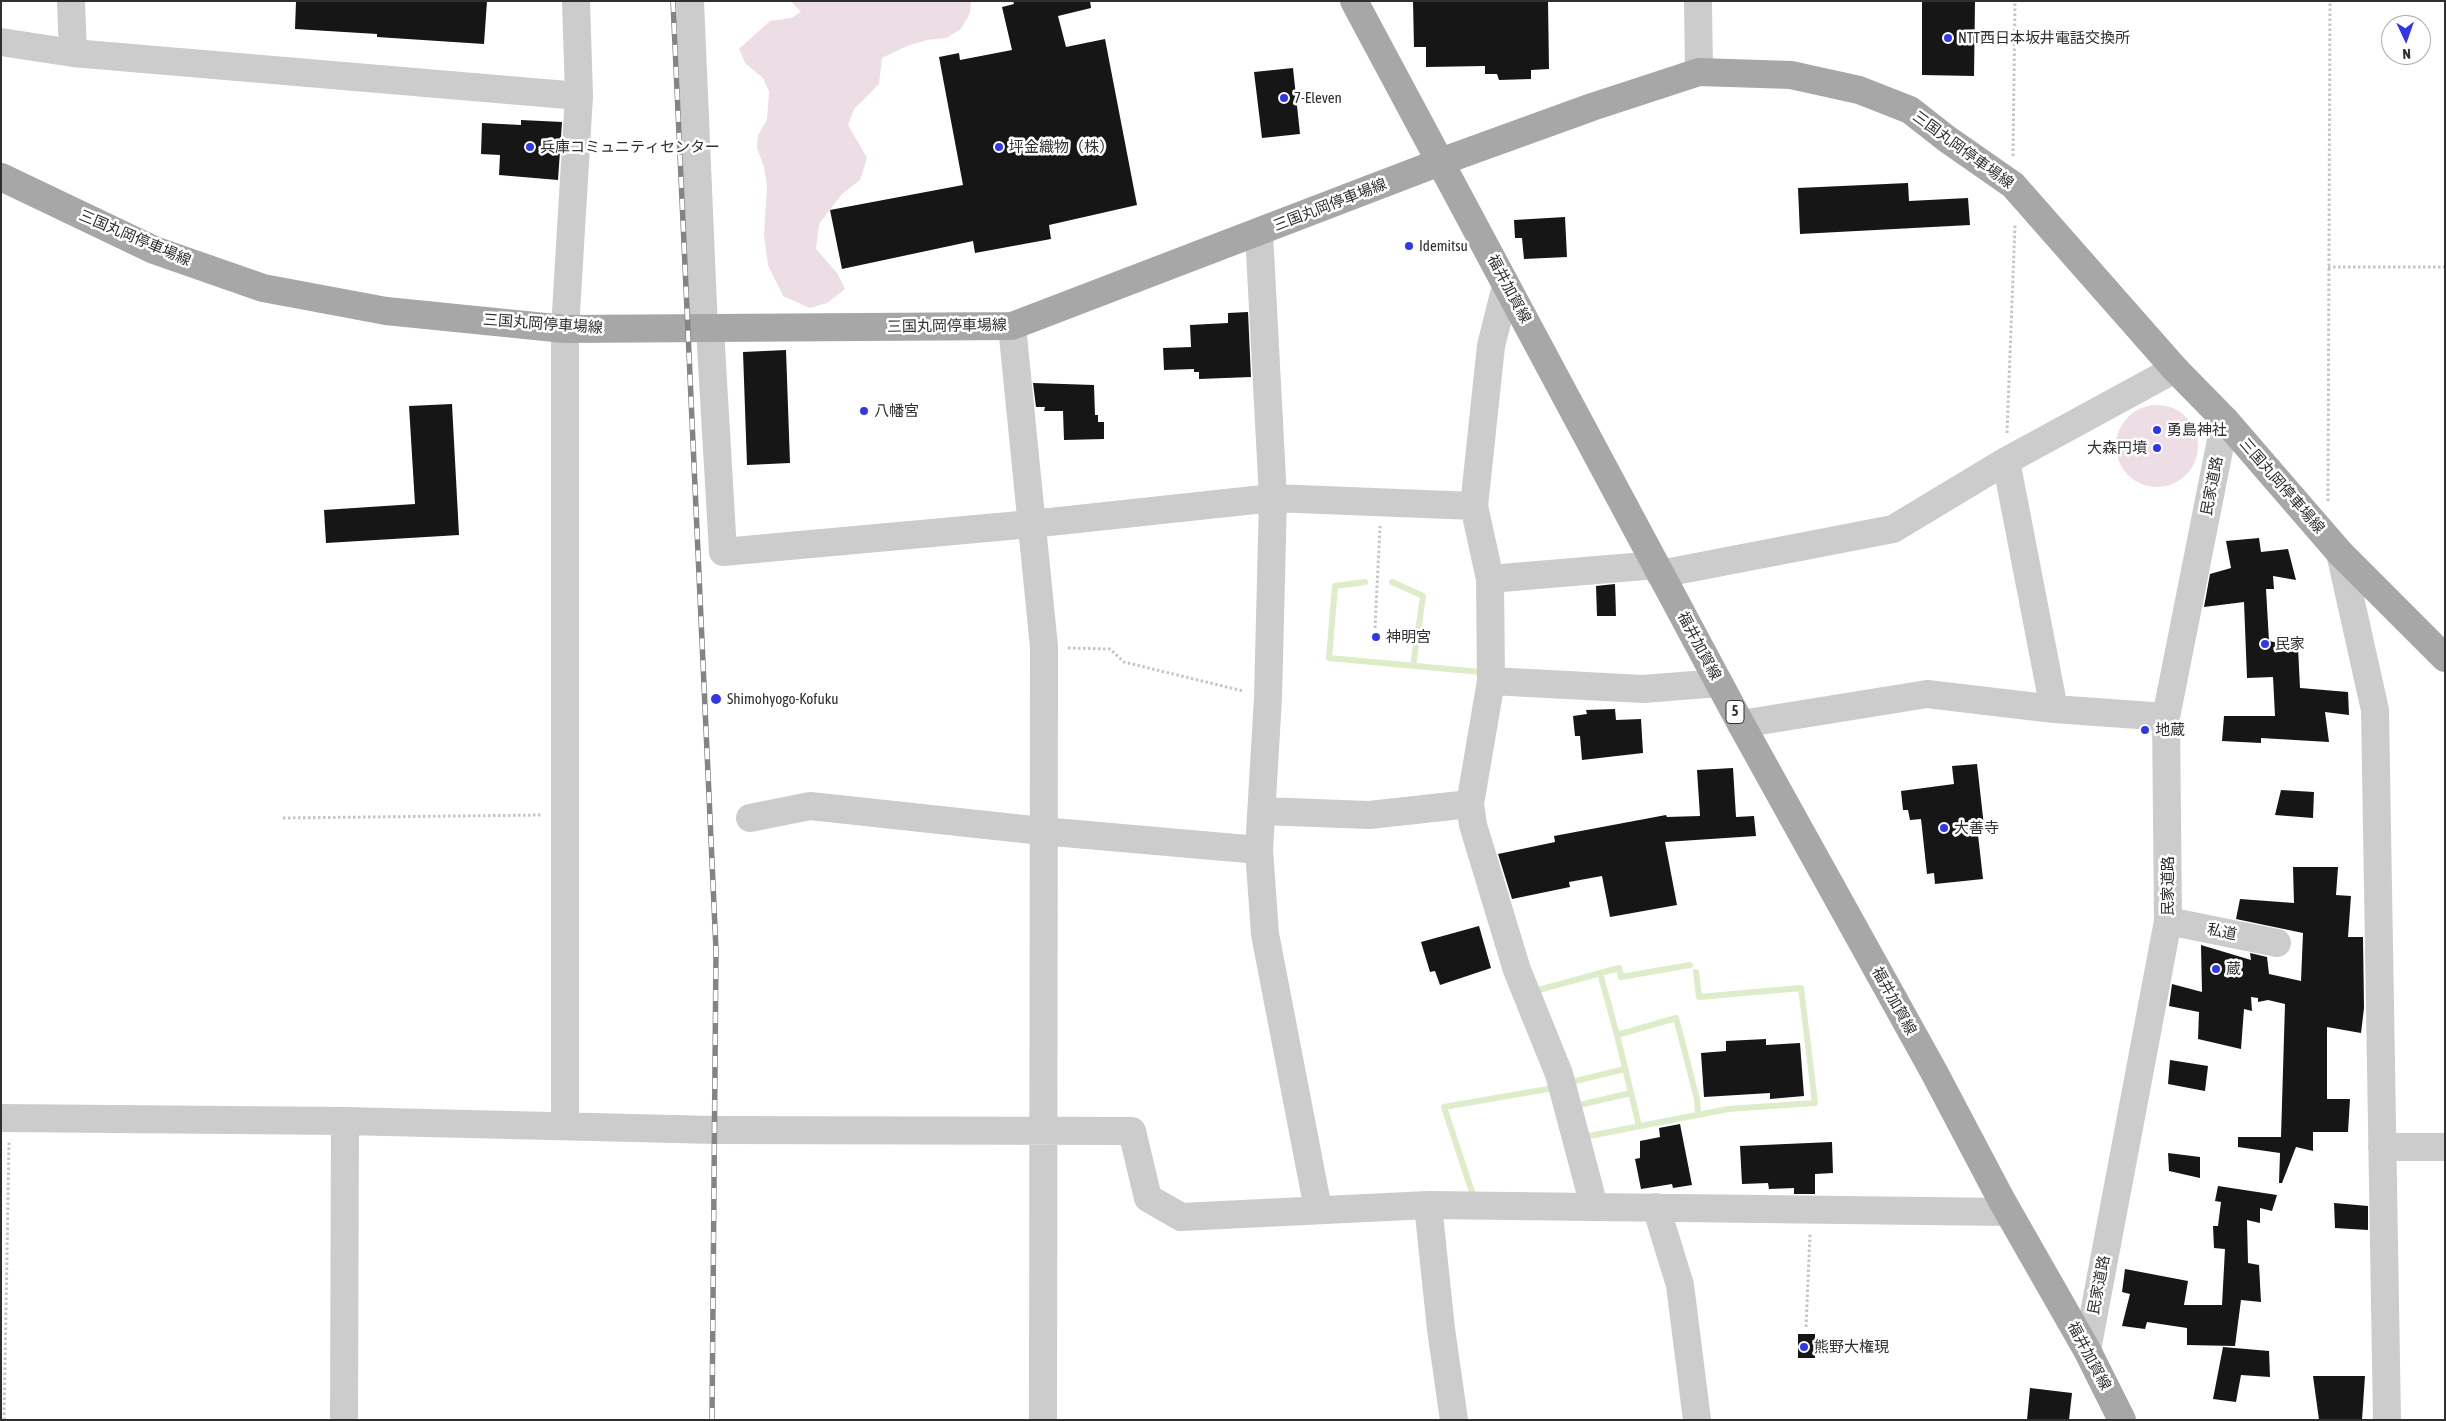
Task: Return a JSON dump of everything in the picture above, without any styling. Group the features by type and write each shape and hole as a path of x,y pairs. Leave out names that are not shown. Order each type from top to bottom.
{"main road":[{"name":"福井加賀線","path":"1354,1 1741,724 1934,1072 2008,1212 2087,1350 2122,1420"},
{"name":"三国丸岡停車場線","path":"1,177 154,250 264,288 386,310 565,328 707,329 1012,326 1259,233 1440,162 1592,107 1699,72 1791,75 1859,90 1910,110 1947,139 2015,187 2175,368 2225,420 2334,546 2445,658"}],"street":[{"path":"71,1 72,53"},
{"path":"565,1125 565,328 579,96 576,1"},
{"path":"690,1 707,329 723,552 1031,524 1273,498 1474,506"},
{"path":"1698,1 1699,72"},
{"path":"1,42 72,53 579,96"},
{"path":"1259,233 1273,498 1268,698 1259,850 1264,934 1318,1210"},
{"path":"1506,286 1491,346 1474,506 1490,579 1491,680 1470,804 1473,825 1517,970 1559,1074 1594,1206"},
{"path":"1012,326 1044,647 1042,831 1044,1131 1042,1420"},
{"path":"1490,579 1658,570 1893,529 2006,461 2175,368"},
{"name":"民家道路","path":"2087,1350 2168,921 2166,717 2225,420"},
{"path":"2006,461 2054,709"},
{"path":"2334,546 2375,710 2387,1420"},
{"path":"1491,680 1643,689 1719,683"},
{"path":"1741,724 1927,694 2054,709 2166,717"},
{"path":"1262,811 1369,815 1470,804"},
{"path":"750,818 810,806 1042,831 1259,850"},
{"name":"私道","path":"2168,921 2277,942"},
{"path":"5,1118 345,1121 715,1130 1132,1131 1148,1198 1181,1217 1428,1206 1594,1206 2008,1212"},
{"path":"344,1420 345,1121"},
{"path":"2382,1147 2445,1147"},
{"path":"1428,1206 1441,1329 1454,1420"},
{"path":"1656,1207 1680,1285 1697,1420"}],"path":[{"path":"2006,461 2015,187 2015,1"},
{"path":"2330,1 2328,267 2334,546"},
{"path":"2328,267 2445,267"},
{"path":"1375,628 1381,501"},
{"path":"1044,647 1110,649 1124,662 1268,698"},
{"path":"283,818 565,815"},
{"path":"4,1420 5,1118"},
{"path":"1806,1327 1811,1209"}],"shaded area":[{"path":"791,1 971,1 970,13 961,29 946,38 927,40 907,46 882,58 879,84 854,109 848,125 867,158 860,180 842,194 819,224 816,249 837,273 845,289 827,303 810,308 783,296 768,265 764,235 767,186 764,167 757,148 758,135 767,120 769,91 763,78 745,63 739,49 770,21 791,18 801,12"},
{"path":"2157,405 2173,408 2186,417 2195,430 2198,446 2195,462 2186,475 2173,484 2157,487 2141,484 2128,475 2119,462 2116,446 2119,430 2128,417 2141,408"}],"building":[{"path":"296,1 487,1 484,44 377,37 377,34 295,29"},
{"path":"1013,1 1090,1 1091,8 1058,16 1066,47 1105,39 1137,205 1049,225 1051,239 975,253 973,241 842,269 830,210 963,185 939,57 959,53 960,60 1012,50 1002,7 1014,4"},
{"path":"1413,1 1548,1 1549,69 1531,70 1531,79 1499,80 1497,74 1485,74 1485,66 1426,67 1426,47 1414,47"},
{"name":"NTT西日本坂井電話交換所","path":"1922,1 1975,2 1974,76 1922,75"},
{"path":"1293,68 1300,134 1262,138 1254,72"},
{"path":"521,120 562,122 558,180 499,175 500,155 481,154 482,123 521,125"},
{"path":"1908,183 1909,201 1968,198 1970,225 1800,234 1798,188"},
{"path":"1565,217 1567,257 1524,259 1522,238 1515,238 1514,220"},
{"path":"1248,312 1251,377 1199,379 1199,372 1194,372 1194,369 1164,370 1163,348 1191,347 1190,325 1228,323 1228,313"},
{"path":"786,350 790,463 747,465 743,352"},
{"path":"1033,383 1094,385 1095,415 1098,415 1098,422 1104,422 1104,439 1064,440 1063,411 1044,411 1045,407 1036,407"},
{"path":"452,404 459,535 326,543 324,510 415,504 409,406"},
{"path":"2259,538 2261,552 2288,549 2296,580 2273,576 2274,589 2266,589 2269,641 2298,647 2300,688 2348,692 2349,715 2325,712 2329,742 2261,738 2261,743 2222,741 2224,716 2275,716 2273,677 2247,678 2244,602 2204,607 2210,574 2231,568 2226,541"},
{"path":"1615,584 1616,616 1597,616 1596,586"},
{"path":"1615,709 1616,720 1641,719 1643,753 1582,760 1580,736 1575,736 1573,716 1587,714 1586,710"},
{"path":"1977,764 1984,826 1977,826 1983,879 1935,884 1934,873 1927,874 1921,819 1910,820 1908,810 1903,810 1901,791 1954,784 1952,766"},
{"path":"1733,768 1736,817 1754,816 1756,836 1665,842 1677,905 1610,917 1602,876 1569,882 1570,887 1512,899 1498,854 1555,842 1554,836 1666,815 1667,817 1700,816 1697,770"},
{"path":"2281,790 2314,792 2313,818 2275,815"},
{"path":"2293,867 2338,867 2336,895 2351,896 2348,937 2363,937 2364,1008 2361,1033 2327,1027 2327,1099 2350,1099 2348,1132 2313,1132 2313,1151 2296,1147 2282,1183 2279,1183 2280,1153 2238,1147 2238,1137 2281,1137 2285,1004 2268,1000 2258,1002 2258,998 2251,997 2252,1011 2244,1009 2241,1049 2198,1039 2199,1012 2169,1006 2172,984 2202,992 2201,945 2251,960 2250,953 2267,957 2269,974 2301,981 2303,933 2236,919 2240,899 2294,903"},
{"path":"1479,926 1491,968 1440,985 1435,971 1430,972 1421,942"},
{"path":"1766,1039 1766,1045 1800,1043 1804,1096 1770,1099 1770,1093 1704,1097 1701,1053 1726,1051 1726,1041"},
{"path":"2170,1060 2208,1066 2205,1091 2168,1084"},
{"path":"1680,1124 1692,1185 1673,1188 1672,1184 1641,1189 1635,1159 1640,1158 1640,1141 1660,1137 1659,1128"},
{"path":"1832,1142 1833,1173 1815,1174 1815,1194 1794,1194 1794,1188 1769,1189 1768,1183 1742,1184 1740,1146"},
{"path":"2168,1153 2200,1157 2200,1178 2169,1171"},
{"path":"2218,1186 2277,1195 2272,1211 2260,1208 2260,1223 2247,1220 2248,1263 2259,1265 2261,1302 2241,1300 2235,1346 2187,1345 2187,1328 2147,1322 2145,1329 2122,1326 2130,1294 2122,1292 2125,1269 2188,1281 2184,1305 2222,1305 2225,1249 2214,1248 2213,1226 2218,1226 2221,1202 2215,1201"},
{"path":"2334,1203 2368,1206 2368,1230 2335,1228"},
{"path":"1798,1334 1815,1334 1815,1358 1798,1358"},
{"path":"2223,1347 2269,1351 2270,1377 2241,1375 2236,1402 2213,1399"},
{"path":"2313,1376 2365,1376 2362,1420 2319,1420"},
{"path":"2030,1388 2072,1393 2069,1420 2027,1420"}],"waterway":[{"path":"1365,582 1335,586 1329,658 1481,672 1482,676"},
{"path":"1392,582 1423,596 1413,666"},
{"path":"1535,991 1619,968 1621,977 1690,965"},
{"path":"1589,1136 1728,1109 1815,1103 1801,988 1699,997 1696,972"},
{"path":"1600,973 1617,1035"},
{"path":"1639,1126 1617,1035 1676,1018 1697,1099 1698,1115"},
{"path":"1571,1082 1625,1069"},
{"path":"1473,1195 1444,1107 1548,1089"},
{"path":"1579,1105 1631,1093"}],"railway":[{"path":"673,1 716,950 712,1420"}],"place":[{"name":"NTT西日本坂井電話交換所","path":"1948,38"},
{"name":"7-Eleven","path":"1284,98"},
{"name":"兵庫コミュニティセンター","path":"530,147"},
{"name":"坪金織物（株）","path":"999,147"},
{"name":"Idemitsu","path":"1409,246"},
{"name":"八幡宮","path":"864,411"},
{"name":"勇島神社","path":"2157,430"},
{"name":"大森円墳","path":"2157,448"},
{"name":"神明宮","path":"1376,637"},
{"name":"民家","path":"2265,644"},
{"name":"Shimohyogo-Kofuku","path":"716,699"},
{"name":"地蔵","path":"2145,730"},
{"name":"大善寺","path":"1944,828"},
{"name":"蔵","path":"2216,969"},
{"name":"熊野大権現","path":"1804,1347"}]}
